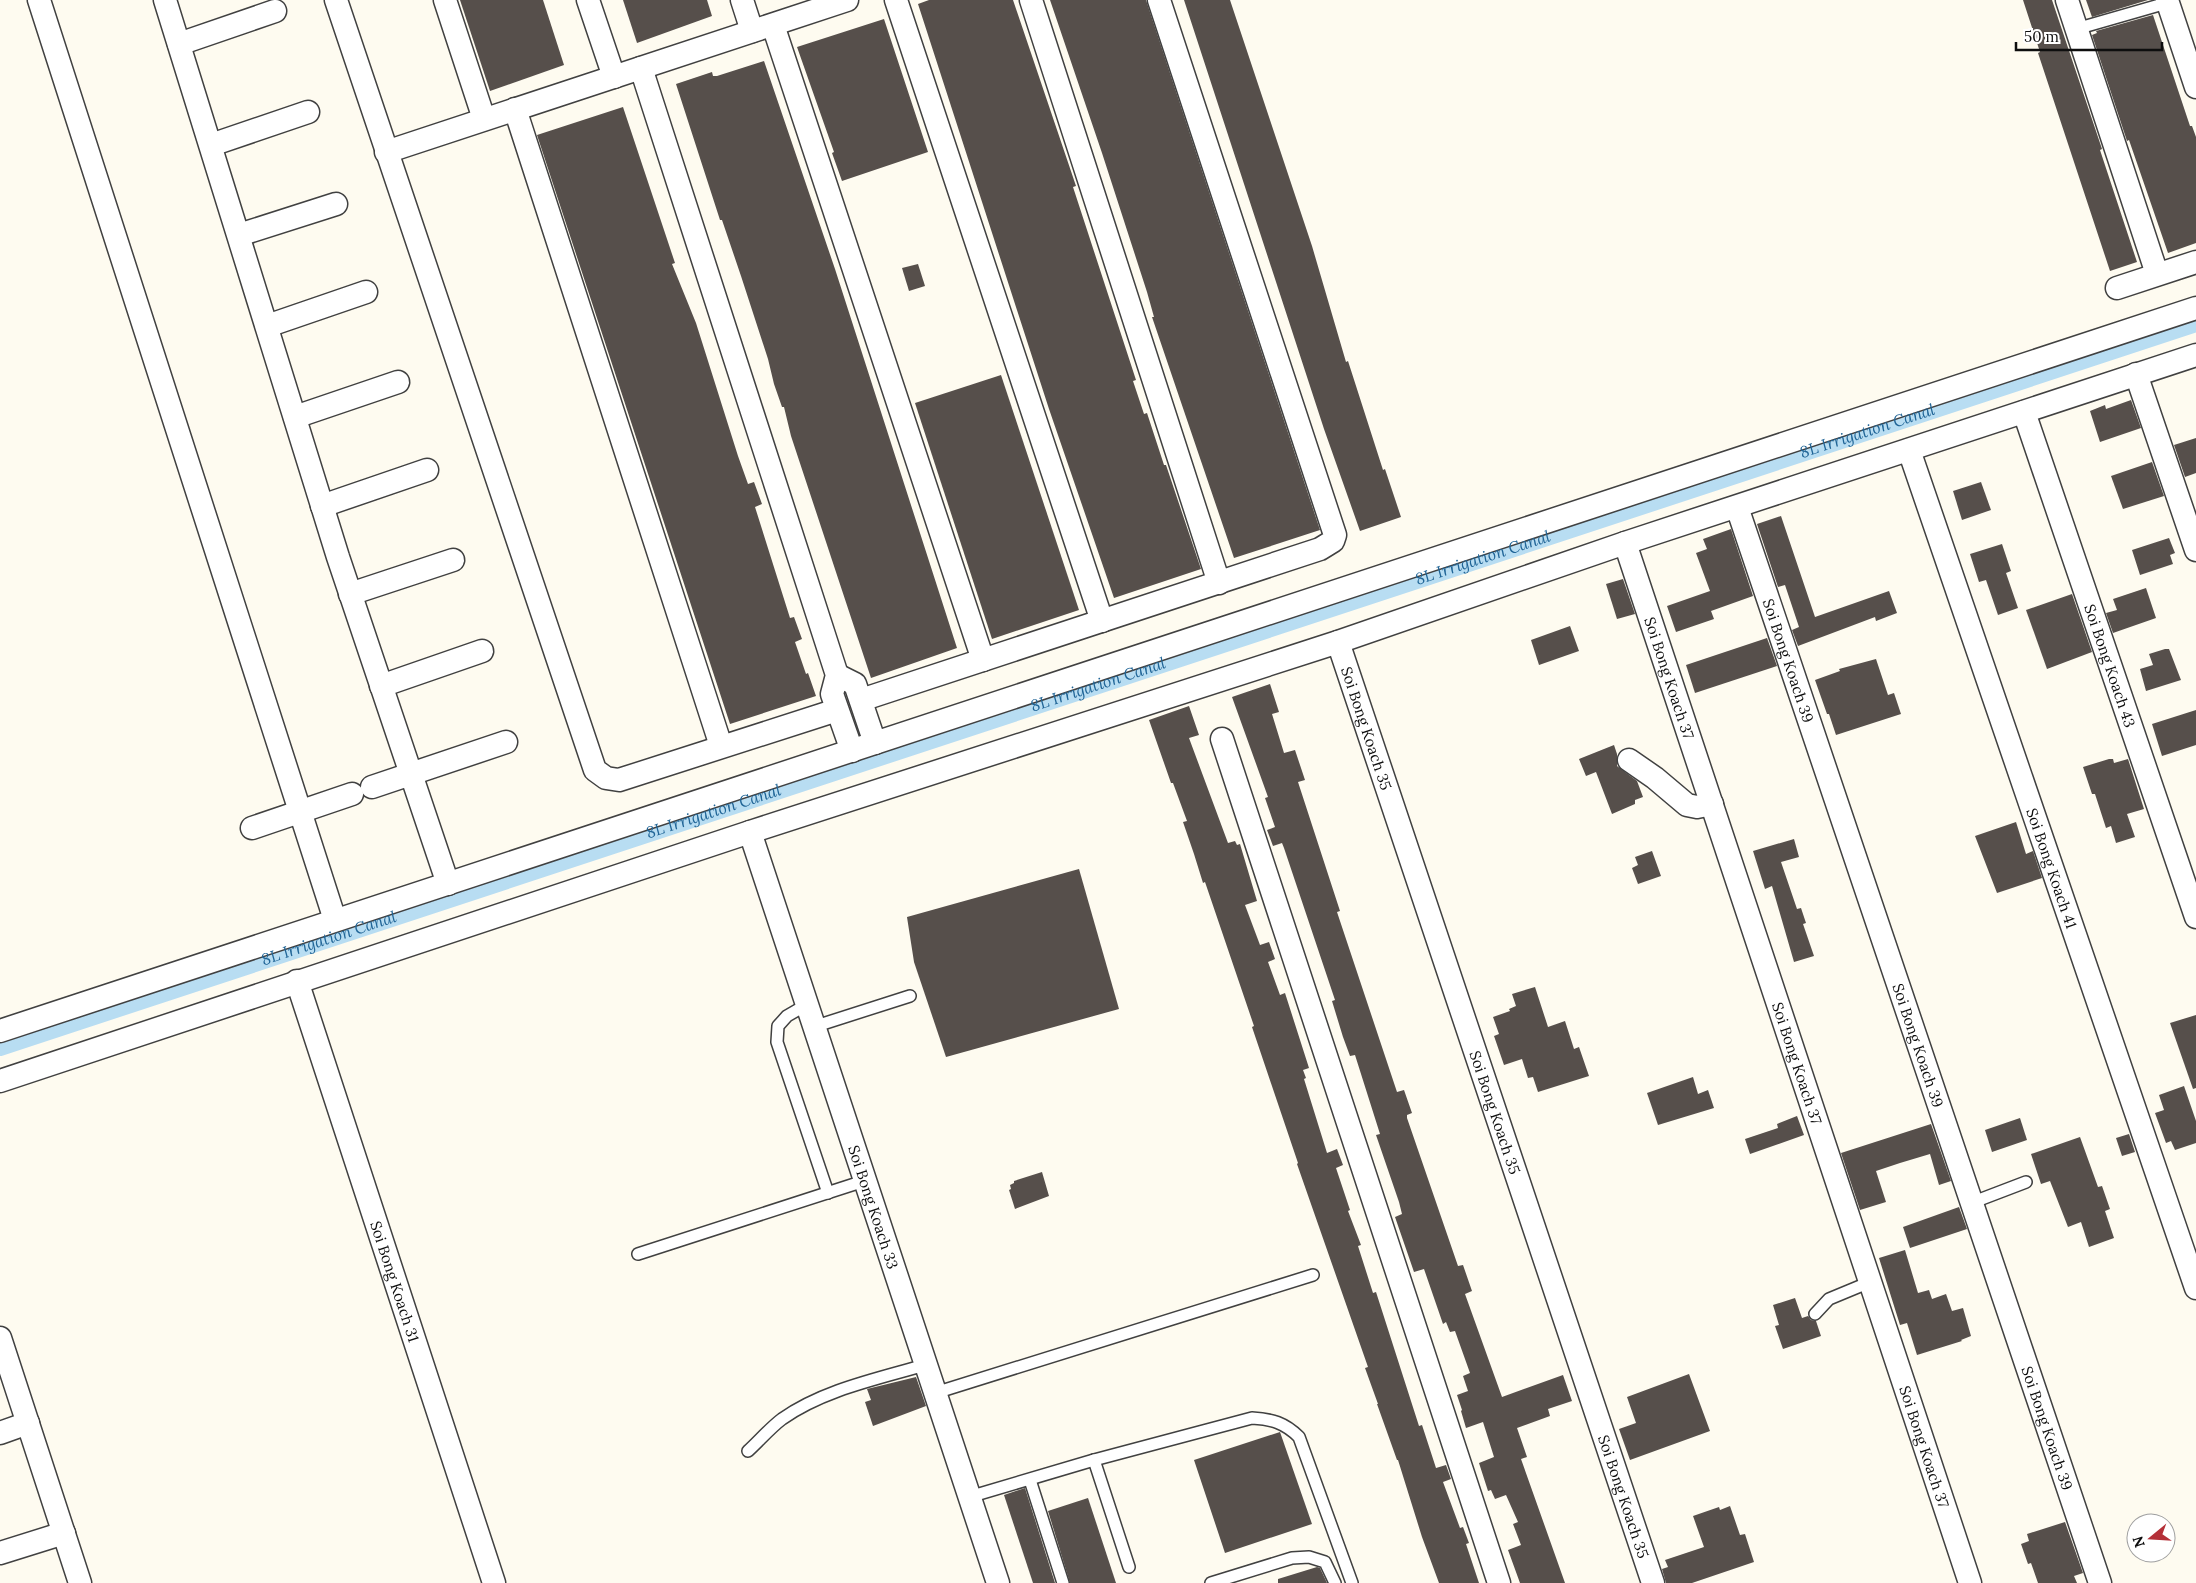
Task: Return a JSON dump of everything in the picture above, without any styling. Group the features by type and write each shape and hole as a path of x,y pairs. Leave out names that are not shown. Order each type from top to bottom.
{"street":[{"path":"39,0 335,920"},
{"path":"165,0 350,594 448,884"},
{"path":"336,0 594,770 606,778 619,780 837,710"},
{"path":"445,0 484,120"},
{"path":"588,0 614,77"},
{"path":"742,0 763,28 984,660"},
{"path":"386,152 847,0"},
{"path":"896,0 1102,621"},
{"path":"1031,0 1219,583"},
{"path":"861,700 1320,550 1332,541 1335,535 1159,0"},
{"path":"2066,0 2157,274"},
{"path":"2171,1 2196,87"},
{"path":"179,44 275,11"},
{"path":"641,68 837,675 832,694 852,751"},
{"path":"515,109 721,746"},
{"path":"211,144 308,112"},
{"path":"239,235 336,204"},
{"path":"2117,288 2196,262"},
{"path":"267,326 366,292"},
{"path":"0,1031 2196,308"},
{"path":"0,1081 296,981 750,832 1338,642 1625,543 2196,354"},
{"path":"2136,374 2196,550"},
{"path":"295,417 398,382"},
{"name":"Soi Bong Koach 43","path":"2024,412 2196,917"},
{"name":"Soi Bong Koach 41","path":"1909,450 2196,1288"},
{"path":"322,506 427,470"},
{"name":"Soi Bong Koach 39","path":"1737,506 2100,1583"},
{"name":"Soi Bong Koach 37","path":"1625,543 1970,1583"},
{"path":"350,594 453,560"},
{"name":"Soi Bong Koach 35","path":"1338,642 1653,1583"},
{"path":"381,686 482,651"},
{"path":"837,675 855,684 875,743"},
{"path":"1222,739 1499,1583"},
{"path":"252,828 506,742"},
{"path":"1629,760 1655,778 1687,805 1712,804"},
{"name":"Soi Bong Koach 33","path":"750,832 998,1583"},
{"name":"Soi Bong Koach 31","path":"296,981 494,1583"},
{"path":"0,1338 80,1583"},
{"path":"0,1433 28,1423"},
{"path":"0,1553 64,1533"}],"lane":[{"path":"2076,29 2171,1"},
{"path":"813,1027 910,996"},
{"path":"806,1005 786,1016 778,1026 777,1042 828,1192"},
{"path":"638,1254 864,1181"},
{"path":"1971,1203 2026,1182"},
{"path":"935,1393 1313,1275"},
{"path":"1815,1314 1829,1298 1870,1282"},
{"path":"748,1451 780,1420 798,1409 855,1386 925,1365"},
{"path":"969,1497 1094,1460 1252,1418 1271,1419 1289,1427 1300,1437 1352,1583"},
{"path":"1094,1460 1129,1567"},
{"path":"1030,1480 1063,1583"},
{"path":"1211,1583 1292,1558 1309,1558 1325,1562 1335,1583"}],"building":[{"path":"460,0 543,0 564,65 490,91"},
{"path":"623,0 707,0 712,16 637,43"},
{"path":"929,0 1013,0 1076,186 1073,187 1136,380 1133,381 1144,414 1147,413 1164,465 1166,465 1201,569 1114,598 1049,409 918,4"},
{"path":"1050,0 1146,0 1320,530 1234,558 1152,317 1154,317 1147,292"},
{"path":"1184,0 1230,0 1312,246 1346,362 1348,361 1383,470 1385,469 1401,517 1360,531 1324,429"},
{"path":"2023,0 2052,0 2102,149 2100,150 2137,262 2110,271 2038,53 2040,52"},
{"path":"2086,0 2148,0 2092,17"},
{"path":"2153,15 2190,126 2192,126 2196,137 2196,243 2168,253 2129,140 2127,141 2092,35 2097,33 2096,31"},
{"path":"884,19 928,152 842,181 832,153 834,152 797,47"},
{"path":"764,61 835,269 957,648 871,678 791,436 784,407 782,407 774,384 768,359 741,276 722,220 720,220 676,84 712,72 713,76 717,76"},
{"path":"623,107 675,263 672,264 696,323 738,456 748,484 754,482 762,504 755,507 790,618 794,617 802,639 795,642 816,696 730,724 537,135"},
{"path":"918,264 925,286 909,291 902,268"},
{"path":"1001,375 1079,610 992,639 915,403"},
{"path":"2131,400 2141,428 2100,442 2090,411 2105,405 2106,409"},
{"path":"2196,438 2196,473 2185,477 2174,445"},
{"path":"2152,462 2164,496 2123,509 2111,476"},
{"path":"1981,482 1991,510 1962,520 1953,491"},
{"path":"1781,516 1815,617 1889,591 1897,613 1876,621 1875,617 1798,646 1792,630 1799,627 1785,585 1778,587 1757,524"},
{"path":"1731,529 1753,596 1711,611 1714,619 1676,632 1667,606 1710,591 1696,553 1707,549 1703,539"},
{"path":"2169,538 2175,553 2170,555 2173,564 2140,575 2132,550"},
{"path":"2002,544 2011,571 2006,573 2018,608 1998,615 1986,580 1979,582 1970,554"},
{"path":"1623,579 1635,614 1617,619 1606,584"},
{"path":"2146,588 2156,618 2113,633 2106,613 2117,610 2113,599"},
{"path":"2072,594 2092,652 2047,669 2026,610"},
{"path":"1570,626 1579,651 1539,665 1531,640"},
{"path":"1767,638 1777,666 1695,693 1686,665"},
{"path":"2169,649 2181,680 2146,691 2140,669 2153,665 2149,654"},
{"path":"1876,659 1888,695 1894,693 1901,714 1836,735 1815,680 1840,671 1839,669"},
{"path":"1270,684 1279,712 1272,714 1284,753 1295,750 1305,780 1298,782 1340,911 1337,912 1397,1092 1404,1090 1412,1113 1407,1115 1407,1118 1458,1266 1463,1265 1472,1291 1465,1294 1502,1397 1563,1375 1572,1401 1548,1409 1550,1416 1517,1428 1527,1457 1521,1459 1565,1583 1520,1583 1508,1550 1521,1545 1513,1524 1518,1522 1506,1495 1495,1499 1491,1490 1488,1491 1479,1463 1494,1457 1483,1422 1466,1428 1457,1395 1468,1391 1463,1376 1470,1373 1455,1331 1450,1332 1446,1322 1443,1324 1424,1269 1414,1272 1395,1217 1402,1214 1376,1135 1380,1134 1355,1055 1350,1056 1343,1037 1332,1001 1335,1000 1284,848 1282,843 1273,846 1267,830 1275,827 1265,798 1268,797 1232,697"},
{"path":"1189,706 1199,735 1189,738 1228,843 1235,841 1237,845 1240,844 1257,901 1245,905 1260,945 1269,942 1275,959 1268,962 1280,995 1285,993 1309,1068 1303,1070 1306,1078 1304,1079 1327,1153 1337,1149 1343,1165 1336,1168 1350,1210 1348,1211 1361,1245 1358,1246 1373,1293 1376,1292 1419,1426 1422,1425 1436,1468 1446,1465 1451,1479 1443,1482 1460,1528 1463,1527 1469,1543 1466,1544 1479,1583 1439,1583 1365,1368 1368,1367 1297,1164 1252,1027 1254,1026 1205,882 1203,883 1183,822 1187,821 1173,783 1171,783 1149,720"},
{"path":"2196,710 2196,745 2162,756 2152,724"},
{"path":"1614,745 1617,754 1617,766 1637,781 1643,797 1635,800 1635,804 1612,814 1596,772 1586,776 1579,759"},
{"path":"2113,759 2114,763 2128,759 2144,809 2127,814 2135,837 2116,843 2111,826 2106,828 2095,794 2092,794 2083,767"},
{"path":"2016,822 2026,854 2033,851 2042,878 1997,893 1975,836"},
{"path":"1794,839 1799,857 1781,862 1797,909 1801,908 1806,923 1803,924 1814,956 1794,962 1772,886 1765,889 1753,851"},
{"path":"1652,851 1661,876 1638,884 1632,868 1638,865 1635,857"},
{"path":"1079,869 1119,1009 946,1057 914,962 907,917"},
{"path":"1535,987 1548,1027 1565,1021 1574,1049 1579,1047 1589,1076 1538,1092 1533,1077 1528,1078 1522,1059 1504,1065 1494,1036 1499,1034 1493,1017 1510,1011 1509,1009 1516,1006 1512,994"},
{"path":"2196,1015 2196,1088 2193,1089 2170,1023"},
{"path":"1693,1077 1698,1094 1708,1090 1714,1108 1658,1125 1647,1093"},
{"path":"2184,1086 2196,1121 2196,1143 2175,1150 2171,1141 2166,1143 2155,1113 2164,1110 2159,1095"},
{"path":"1797,1116 1804,1135 1750,1154 1745,1139 1778,1128 1777,1124"},
{"path":"2020,1118 2027,1140 1992,1152 1985,1130"},
{"path":"1931,1124 1951,1181 1939,1185 1930,1154 1900,1163 1876,1171 1886,1202 1860,1210 1841,1153"},
{"path":"2129,1134 2135,1152 2122,1156 2116,1138"},
{"path":"2080,1137 2098,1187 2102,1186 2110,1209 2105,1211 2114,1238 2089,1247 2081,1222 2068,1227 2050,1181 2041,1184 2031,1154"},
{"path":"1042,1172 1049,1196 1015,1209 1009,1190 1011,1189 1010,1185 1014,1181"},
{"path":"1959,1207 1967,1229 1910,1248 1903,1227"},
{"path":"1905,1250 1918,1293 1929,1290 1932,1299 1946,1294 1952,1311 1963,1308 1971,1336 1962,1341 1917,1355 1907,1323 1900,1325 1879,1258"},
{"path":"1795,1298 1802,1318 1808,1316 1811,1320 1816,1321 1821,1336 1783,1349 1775,1326 1779,1325 1773,1305"},
{"path":"1689,1374 1710,1431 1630,1460 1619,1429 1636,1423 1627,1397"},
{"path":"916,1377 926,1406 873,1426 865,1402 871,1400 867,1389"},
{"path":"1280,1432 1312,1524 1225,1553 1194,1460"},
{"path":"1025,1488 1055,1583 1033,1583 1004,1495"},
{"path":"1088,1498 1116,1583 1070,1583 1048,1511"},
{"path":"1730,1506 1740,1535 1745,1534 1754,1562 1692,1583 1666,1583 1662,1569 1668,1567 1665,1560 1704,1547 1693,1516 1719,1507 1720,1510"},
{"path":"2065,1522 2083,1573 2074,1576 2077,1583 2038,1583 2031,1563 2028,1564 2021,1544 2029,1541 2027,1534"},
{"path":"1317,1567 1320,1568 1327,1583 1278,1583 1278,1579"}],"waterway":[{"name":"8L Irrigation Canal","path":"0,1046 2196,322"}]}
